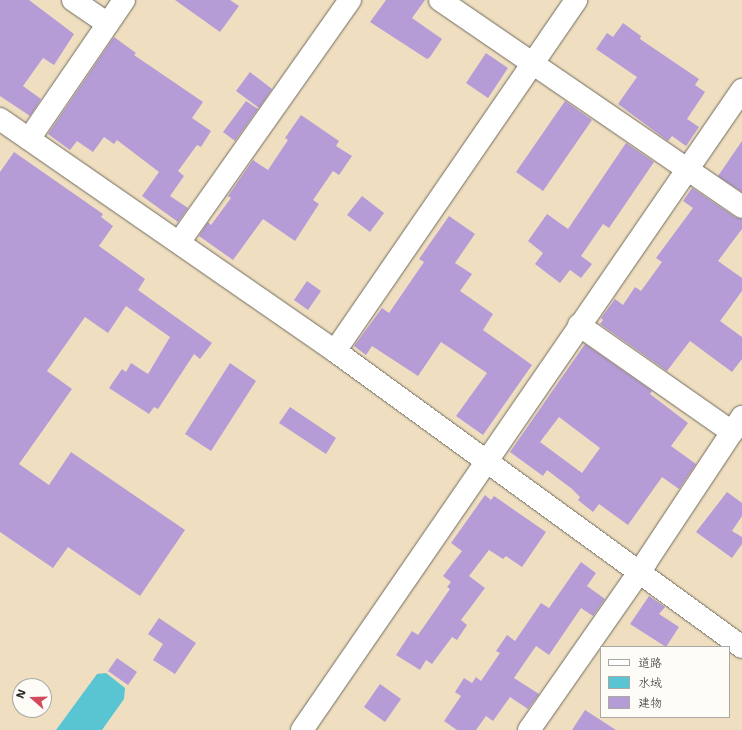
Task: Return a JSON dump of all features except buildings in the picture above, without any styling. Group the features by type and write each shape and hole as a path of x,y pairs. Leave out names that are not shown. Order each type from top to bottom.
{"street":[{"path":"73,0 108,24"},
{"path":"29,139 124,0"},
{"path":"180,241 350,0"},
{"path":"440,0 742,208"},
{"path":"335,351 576,0"},
{"path":"302,730 742,90"},
{"path":"0,119 180,241 487,459 742,647"},
{"path":"530,730 737,425 579,325"}],"water":[{"path":"106,673 125,688 124,699 102,730 56,730 97,674"}]}
